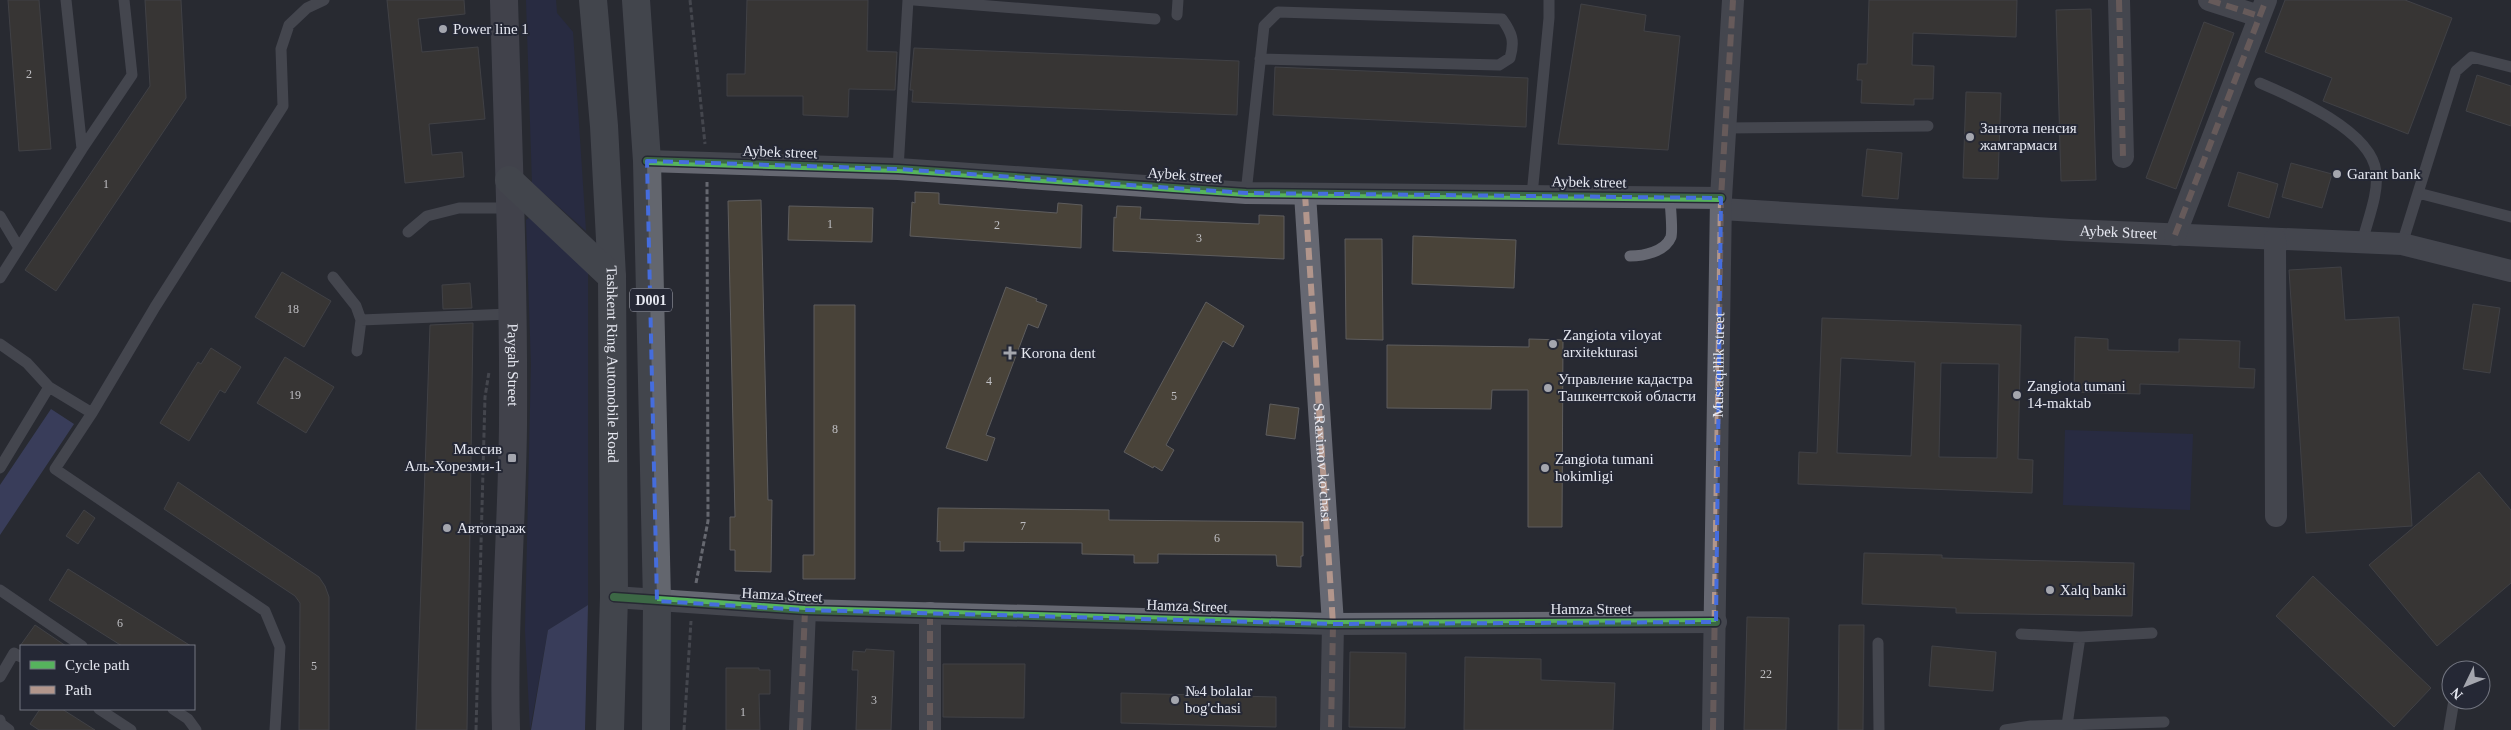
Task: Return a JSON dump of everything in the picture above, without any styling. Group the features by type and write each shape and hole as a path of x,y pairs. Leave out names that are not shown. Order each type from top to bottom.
{"highway":[{"name":"Tashkent Ring Automobile Road","path":"593,0 604,126 612,278 614,597 610,730"},
{"name":"D001","path":"636,0 648,161 658,601 656,730"},
{"path":"510,180 612,278"}],"street":[{"name":"Paygah Street","path":"504,0 514,314 512,458 506,589 506,730"},
{"name":"Mustaqillik street","path":"1712,730 1716,622 1721,204 1733,0"},
{"path":"2119,0 2123,157"},
{"path":"2175,234 2263,8 2208,0"},
{"name":"Aybek street","path":"648,161 898,169 1246,193 1532,194 1670,197 1721,204"},
{"name":"S.Raximov ko'chasi","path":"1305,194 1333,624 1331,730"},
{"name":"Aybek Street","path":"1721,204 2175,234 2402,244 2511,271"},
{"path":"2275,239 2276,516"},
{"name":"Hamza Street","path":"614,597 692,604 805,610 1333,624 1716,622"},
{"path":"800,730 805,610"},
{"path":"930,613 930,730"}],"lane":[{"path":"66,0 82,149"},
{"path":"0,278 82,149 132,75 124,0"},
{"path":"276,730 280,647 265,611 55,469 92,413 155,307 283,106 281,49 289,25 307,8 324,0"},
{"path":"898,169 908,0"},
{"path":"914,0 1155,18"},
{"path":"1177,16 1178,0"},
{"path":"1532,194 1549,18 1549,0"},
{"path":"1246,193 1260,59 1264,26 1278,12 1502,19 1512,32 1514,44 1510,58 1499,65 1260,59"},
{"path":"2402,244 2456,71 2472,57 2511,67"},
{"path":"2260,82 2302,101 2356,137 2370,151 2376,170 2377,182 2362,243"},
{"path":"1725,128 1928,126"},
{"path":"2418,193 2511,216"},
{"path":"1630,256 1645,256 1663,246 1671,236 1670,197"},
{"path":"408,232 427,216 459,208 510,208"},
{"path":"0,216 19,248"},
{"path":"333,276 356,306 360,320 357,351"},
{"path":"360,320 514,314"},
{"path":"0,344 27,363 49,387 92,413"},
{"path":"0,468 49,387"},
{"path":"0,590 81,645"},
{"path":"2021,634 2080,637 2152,633"},
{"path":"2067,725 2080,637"},
{"path":"1878,643 1879,730"},
{"path":"0,677 14,653 20,656"},
{"path":"101,710 131,730"},
{"path":"174,710 188,719 196,730"},
{"path":"2449,730 2452,710"},
{"path":"0,720 1,724 9,730"},
{"path":"2004,730 2067,725 2164,722"}],"path":[{"path":"684,730 692,604 708,521 706,163 690,0"},
{"path":"476,730 485,398 489,370"}],"highlighted area":[{"path":"647,161 898,169 1246,193 1721,198 1716,622 1333,624 805,610 657,601"}],"shaded area":[{"path":"526,0 556,0 557,13 573,32 586,231 532,183"},
{"path":"534,214 588,267 588,605 548,630 530,730 525,630 531,364 526,220"},
{"path":"51,409 74,424 0,535 0,485"},
{"path":"2065,430 2193,434 2190,510 2063,505"},
{"path":"588,605 585,730 531,730 548,630"}],"building":[{"path":"8,0 39,0 51,149 19,151"},
{"path":"145,0 181,0 186,98 56,291 25,270 150,86"},
{"path":"387,0 464,0 465,14 418,19 422,52 478,47 485,119 429,124 432,155 462,152 464,177 405,183"},
{"path":"747,0 868,0 867,51 897,52 895,90 849,89 848,117 803,115 803,96 727,96 727,74 745,74"},
{"path":"1869,0 2017,0 2016,37 1913,33 1912,65 1934,66 1933,99 1914,99 1914,105 1861,103 1862,80 1857,80 1858,64 1867,64"},
{"path":"2285,0 2405,0 2452,18 2408,134 2323,101 2332,78 2265,52"},
{"path":"1581,4 1646,15 1644,31 1680,36 1668,150 1558,144"},
{"path":"2091,9 2096,180 2061,181 2056,10"},
{"path":"2204,22 2234,33 2176,189 2146,178"},
{"path":"914,48 1239,61 1237,115 912,102 913,90 910,90"},
{"path":"1275,67 1528,78 1526,127 1273,115"},
{"path":"2477,75 2511,86 2511,126 2466,111"},
{"path":"1966,92 2001,93 1998,179 1963,178"},
{"path":"1867,149 1902,153 1898,199 1862,196"},
{"path":"2291,163 2332,174 2322,208 2282,197"},
{"path":"2238,172 2278,184 2269,218 2228,206"},
{"path":"915,192 939,193 939,204 1057,213 1058,203 1082,205 1081,248 910,236 912,202 915,203"},
{"path":"761,200 768,500 772,500 771,572 735,571 735,550 730,550 730,517 735,517 728,201"},
{"path":"789,206 873,208 872,242 788,240"},
{"path":"1117,206 1141,207 1140,219 1259,224 1259,215 1284,216 1284,259 1113,251 1114,217 1116,218"},
{"path":"1413,236 1516,240 1514,288 1412,284"},
{"path":"1345,239 1382,239 1383,340 1346,339"},
{"path":"2341,267 2345,320 2399,317 2412,526 2306,533 2289,270"},
{"path":"282,272 331,301 304,347 255,317"},
{"path":"470,283 472,308 443,309 442,285"},
{"path":"1006,287 1047,305 1038,328 1028,324 986,435 995,438 987,461 946,448"},
{"path":"1206,302 1244,326 1233,347 1223,341 1166,445 1174,450 1162,471 1124,452"},
{"path":"2473,304 2500,308 2490,373 2463,369"},
{"path":"814,305 855,305 855,579 803,579 803,555 814,555"},
{"path":"1822,318 2021,325 2018,459 2033,460 2032,493 1798,484 1799,452 1817,453","holes":["1841,358 1915,362 1911,456 1837,453","1941,363 1999,364 1997,458 1939,457"]},
{"name":"Автогараж","path":"473,323 467,730 416,730 430,325"},
{"path":"2075,337 2108,339 2108,350 2179,352 2179,339 2240,341 2239,368 2255,369 2254,388 2140,384 2140,394 2074,392"},
{"name":"Zangiota tumani hokimligi","path":"1529,339 1563,340 1562,527 1528,527 1528,390 1492,390 1491,409 1387,408 1387,345 1529,347"},
{"path":"211,348 241,367 225,393 220,390 189,441 160,423 198,362 201,364"},
{"path":"285,357 334,387 306,433 257,403"},
{"path":"1270,404 1299,408 1295,439 1266,435"},
{"path":"2479,472 2511,510 2511,583 2437,646 2369,565"},
{"path":"178,482 319,577 325,586 329,597 329,730 299,730 300,603 295,596 164,509"},
{"path":"938,508 1109,510 1109,520 1303,522 1303,556 1301,556 1301,567 1277,566 1276,555 1158,554 1158,563 1134,563 1134,555 1082,554 1082,543 964,542 964,551 940,551 940,541 937,542"},
{"path":"84,510 95,518 78,544 66,536"},
{"path":"1864,553 1942,555 1942,558 2134,563 2132,616 1956,613 1956,608 1862,604"},
{"path":"68,569 189,645 120,645 49,600"},
{"path":"2313,576 2431,688 2394,727 2276,616"},
{"path":"1747,617 1789,618 1786,730 1744,730"},
{"path":"35,625 65,645 21,645"},
{"path":"1839,625 1864,625 1863,730 1838,730"},
{"path":"1932,646 1996,652 1993,691 1929,686"},
{"path":"866,649 894,651 891,730 856,730 858,670 852,670 853,651 865,652"},
{"path":"1350,652 1406,653 1405,728 1349,727"},
{"path":"1465,657 1541,659 1541,680 1615,683 1613,730 1464,730"},
{"path":"943,664 1025,664 1024,718 943,717"},
{"path":"726,668 770,670 770,694 759,694 760,730 726,730"},
{"path":"1121,693 1276,697 1276,727 1121,723"},
{"path":"39,710 64,710 95,730 39,730 30,724"}],"marked path":[{"path":"1713,730 1721,198 1733,0"},
{"path":"2119,0 2123,157"},
{"path":"2209,0 2259,16"},
{"path":"2175,235 2266,0"},
{"path":"1305,194 1333,624 1331,730"},
{"path":"800,730 805,610"},
{"path":"930,613 930,730"}],"cycle path":[{"path":"647,161 898,169 1246,193 1721,198"},
{"path":"614,597 805,610 1333,624 1716,622"}],"place":[{"name":"Power line 1","path":"443,29"},
{"name":"Зангота пенсия жамгармаси","path":"1970,137"},
{"name":"Garant bank","path":"2337,174"},
{"name":"Zangiota viloyat arxitekturasi","path":"1553,344"},
{"name":"Korona dent","path":"1010,353"},
{"name":"Управление кадастра Ташкентской области","path":"1548,388"},
{"name":"Zangiota tumani 14-maktab","path":"2017,395"},
{"name":"Массив Аль-Хорезми-1","path":"512,458"},
{"name":"Zangiota tumani hokimligi","path":"1545,468"},
{"name":"Автогараж","path":"447,528"},
{"name":"Xalq banki","path":"2050,590"},
{"name":"№4 bolalar bog'chasi","path":"1175,700"}]}
